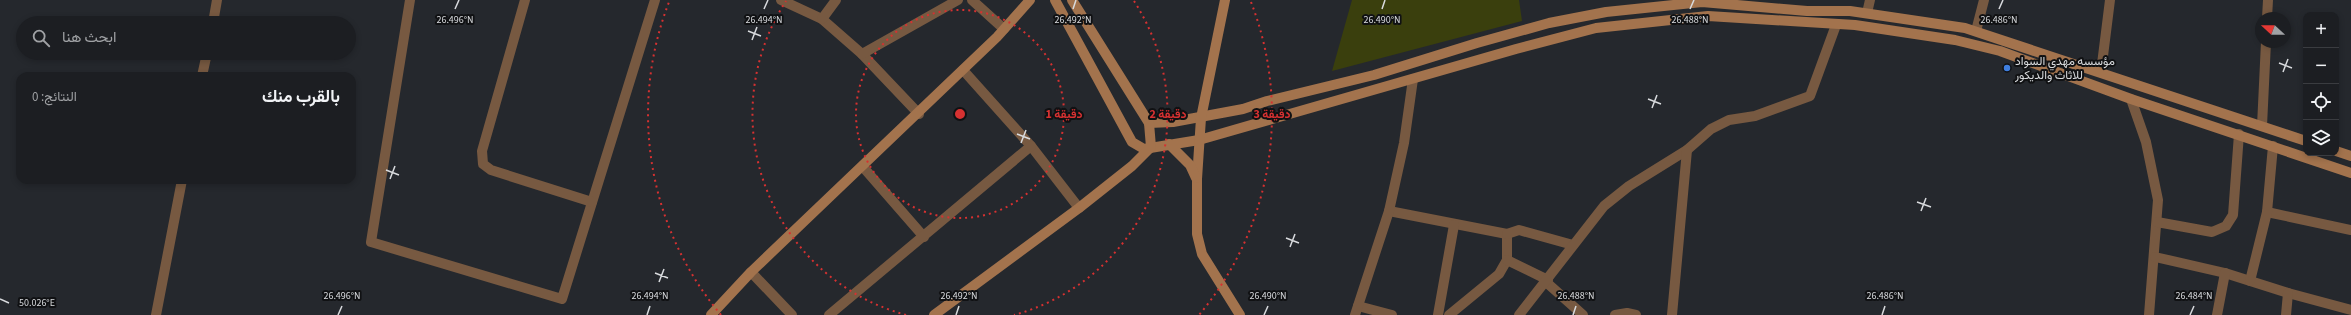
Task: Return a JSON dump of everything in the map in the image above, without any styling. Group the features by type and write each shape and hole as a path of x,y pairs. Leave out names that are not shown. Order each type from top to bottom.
{"street":[{"path":"214,16 217,0"},
{"path":"410,0 371,242 562,299 655,0"},
{"path":"525,0 482,151 483,164 491,170 592,202"},
{"path":"781,0 822,18 862,54 919,114"},
{"path":"822,18 836,0"},
{"path":"862,54 958,0"},
{"path":"972,0 1004,29"},
{"path":"711,315 752,272 964,70 1030,0"},
{"path":"1055,0 1132,142 1144,149 1199,140 1596,28 1708,16 1855,26 1955,40 1992,49 2131,99 2239,134 2351,173"},
{"path":"934,315 1079,208 1132,166 1151,147 1149,122 1072,0"},
{"path":"1225,0 1201,118 1197,179 1197,234 1202,254 1240,315"},
{"path":"1867,13 1870,0"},
{"path":"1976,31 1984,0"},
{"path":"2101,72 2110,0"},
{"path":"2267,12 2268,0"},
{"path":"1149,122 1160,124 1201,118 1374,75 1477,43 1550,23 1606,12 1665,3 1702,2 1808,12 1850,11 1976,31 2303,140"},
{"path":"1657,22 1665,3"},
{"path":"1676,20 1681,3"},
{"path":"1519,315 1604,206 1628,186 1687,150 1711,129 1729,120 1755,116 1810,96 1836,25"},
{"path":"2262,126 2266,48"},
{"path":"203,72 205,60"},
{"path":"964,70 1031,146 1079,208"},
{"path":"1392,315 1356,311 1389,211 1404,143 1413,79"},
{"path":"2131,99 2146,142 2158,200 2155,258 2149,315"},
{"path":"2157,222 2212,232 2226,226 2233,215 2239,134"},
{"path":"1169,144 1190,165 1197,179"},
{"path":"830,315 1031,146"},
{"path":"2250,281 2267,212 2273,146"},
{"path":"1672,315 1687,150"},
{"path":"2339,152 2351,156"},
{"path":"863,167 924,237"},
{"path":"156,315 181,184"},
{"path":"1389,211 1454,225 1507,234 1519,230 1573,245"},
{"path":"2267,212 2351,230"},
{"path":"1438,315 1454,225"},
{"path":"1450,315 1499,274 1507,260 1507,234"},
{"path":"2155,258 2225,273 2288,293 2351,310"},
{"path":"1507,260 1547,281 1583,315"},
{"path":"752,272 792,315"},
{"path":"2217,315 2225,273"},
{"path":"2286,315 2288,293"},
{"path":"1615,315 1627,313 1636,315"}],"green space":[{"path":"1352,0 1519,0 1522,21 1332,71"}],"place":[{"name":"مؤسسه مهدي السواد للاثاث والديكور","path":"2007,68"}]}
